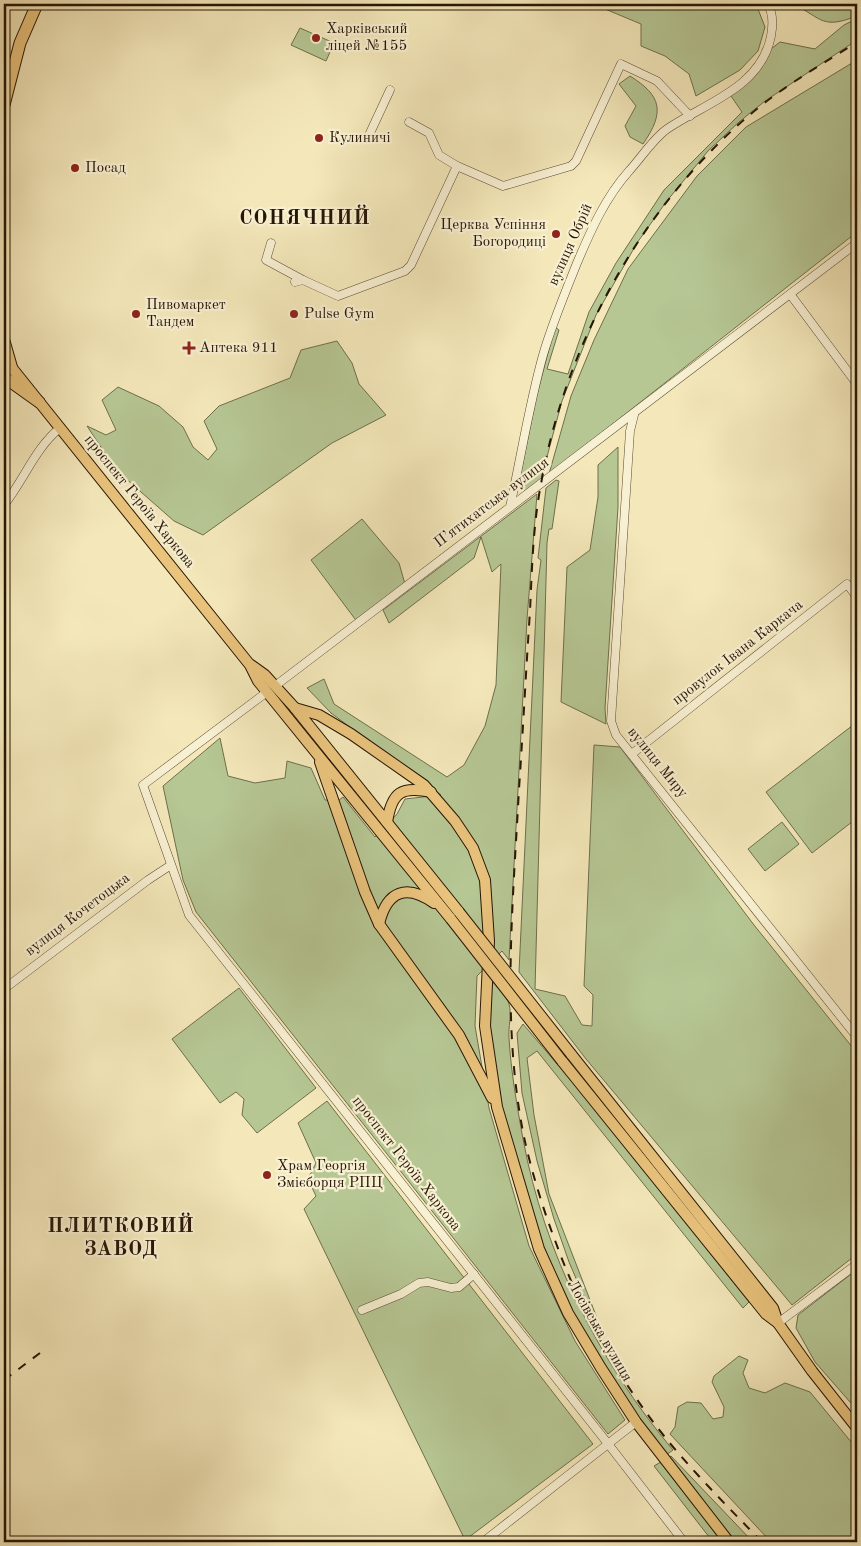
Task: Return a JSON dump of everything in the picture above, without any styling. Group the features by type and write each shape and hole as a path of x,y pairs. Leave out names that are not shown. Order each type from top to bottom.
{"highway":[{"path":"4,105 20,43 37,4"},
{"path":"4,341 8,373 39,402"}],"main road":[{"path":"4,359 8,373"},
{"name":"проспект Героїв Харкова","path":"39,402 250,665 258,681 295,708 387,822 773,1308 778,1323"},
{"name":"проспект Героїв Харкова","path":"271,689 318,757 443,909 562,1061 766,1314 778,1323"},
{"path":"295,708 319,715 351,734 424,785 454,821 473,848 485,880 488,941 485,1026 497,1107"},
{"path":"318,757 379,924 460,1035 497,1107"},
{"path":"387,822 393,800 400,793 412,788 431,792"},
{"path":"379,924 386,904 396,894 414,891 443,909"},
{"name":"Лосівська вулиця","path":"497,1107 539,1249 568,1313 600,1368 636,1422 729,1542"},
{"path":"778,1323 812,1371 857,1428"}],"street":[{"name":"вулиця Обрій","path":"510,507 543,355 563,297 599,213 623,178 666,130 728,94 746,81 759,66 770,44 773,26 770,8 767,4"},
{"path":"409,122 428,133 439,155 456,166 503,186 571,166 576,161 621,64 657,81 690,116"},
{"path":"370,132 390,90"},
{"path":"271,243 266,260 299,281 338,296 404,271 411,265 456,166"},
{"name":"П’ятихатська вулиця","path":"144,784 634,415 857,243"},
{"path":"790,294 857,384"},
{"name":"вулиця Миру","path":"634,415 630,431 610,707 611,721 616,735 633,753 857,1037"},
{"path":"4,505 18,487 47,438 60,428"},
{"name":"провулок Івана Каркача","path":"633,753 848,584 857,597"},
{"name":"проспект Героїв Харкова","path":"144,784 189,915 684,1542"},
{"name":"вулиця Кочетоцька","path":"4,989 148,880 171,865"},
{"path":"778,1323 856,1266"},
{"path":"362,1310 401,1294 419,1283 428,1282 451,1288 459,1286 474,1274"},
{"path":"483,1542 636,1422"}],"green space":[{"path":"593,4 756,4 765,27 758,51 740,70 696,96 689,74 665,56 641,46 641,24"},
{"path":"794,4 857,4 857,16 837,22 824,21"},
{"path":"857,20 857,40 765,101 739,122 708,151 666,202 637,243 596,315 562,401 541,479 527,492 518,487 536,398 555,327 559,330 547,369 568,374 589,312 616,263 664,190 742,112 731,96 753,76 771,49 780,42 815,49 844,25"},
{"path":"300,28 334,43 326,61 291,45"},
{"path":"857,60 857,232 549,474 571,396 594,340 628,269 697,176 746,127"},
{"path":"630,76 649,91 657,106 655,123 643,144 630,137 625,126 636,106 619,84"},
{"path":"337,341 352,363 359,384 386,415 332,443 203,535 174,521 116,470 87,426 106,435 116,430 102,400 118,387 159,406 183,427 193,447 208,460 217,449 204,421 219,406 290,378 301,350"},
{"path":"618,447 618,507 605,708 606,724 561,702 567,567 590,550 598,497 598,465"},
{"path":"556,480 559,481 552,529 549,529 547,543 535,989 565,996 582,1025 592,1026 593,995 584,986 594,745 620,747 754,925 857,1053 857,1254 792,1305 586,1059 519,972 537,590 541,560 538,558 546,488"},
{"path":"537,494 527,619 509,960 502,951 493,960 676,1192 722,1254 491,962 477,976 475,1026 489,1108 529,1246 575,1341 625,1420 608,1434 196,912 183,880 163,786 220,738 228,776 255,783 285,778 287,761 311,768 325,800 339,800 343,797 375,837 383,828 285,706 287,704 386,826 397,814 405,799 441,795 331,713 307,688 324,679 334,704 447,777 464,765 485,726 496,685 501,564 492,572 481,537 474,558 389,623 383,610"},
{"path":"362,519 399,563 405,584 358,623 311,560"},
{"path":"857,722 857,818 812,853 766,792"},
{"path":"782,822 799,844 765,871 748,849"},
{"path":"493,982 509,1004 510,1051 516,1102 532,1181 545,1223 560,1264 578,1304 599,1343 621,1380 673,1450 666,1455 644,1428 590,1348 547,1262 503,1124 488,1028 489,1000"},
{"path":"239,988 316,1088 257,1133 242,1115 244,1099 236,1092 220,1103 172,1039"},
{"path":"523,1024 603,1118 749,1302 743,1308 537,1051 527,1058 534,1115 549,1194 602,1331 593,1318 569,1262 537,1161 522,1093 517,1033"},
{"path":"327,1101 593,1444 465,1540 304,1209 316,1196 308,1179 316,1163 298,1123"},
{"path":"857,1271 857,1410 815,1362 796,1328 798,1315"},
{"path":"739,1356 748,1360 743,1373 749,1388 765,1393 785,1383 810,1392 857,1449 857,1542 771,1542 670,1434 675,1427 678,1407 687,1402 701,1403 713,1419 723,1417 724,1407 712,1382 714,1376"},
{"path":"671,1456 753,1542 713,1542 654,1466"}],"railway":[{"path":"762,1542 675,1450 647,1414 616,1368 589,1319 566,1269 542,1205 524,1137 513,1051 511,964 514,876 533,547 541,484 553,431 570,378 591,326 616,277 646,230 680,185 717,145 758,108 794,82 857,42"},
{"path":"4,1380 44,1350"}],"place":[{"name":"Харківський ліцей №155","path":"316,38"},
{"name":"Кулиничі","path":"319,138"},
{"name":"Посад","path":"75,168"},
{"name":"Церква Успіння Богородиці","path":"556,234"},
{"name":"Пивомаркет Тандем","path":"136,314"},
{"name":"Pulse Gym","path":"294,314"},
{"name":"Аптека 911","path":"189,348"},
{"name":"Храм Георгія Змієборця РПЦ","path":"267,1175"}],"district":[{"name":"СОНЯЧНИЙ","path":"305,219"},
{"name":"ПЛИТКОВИЙ ЗАВОД","path":"121,1238"}]}
